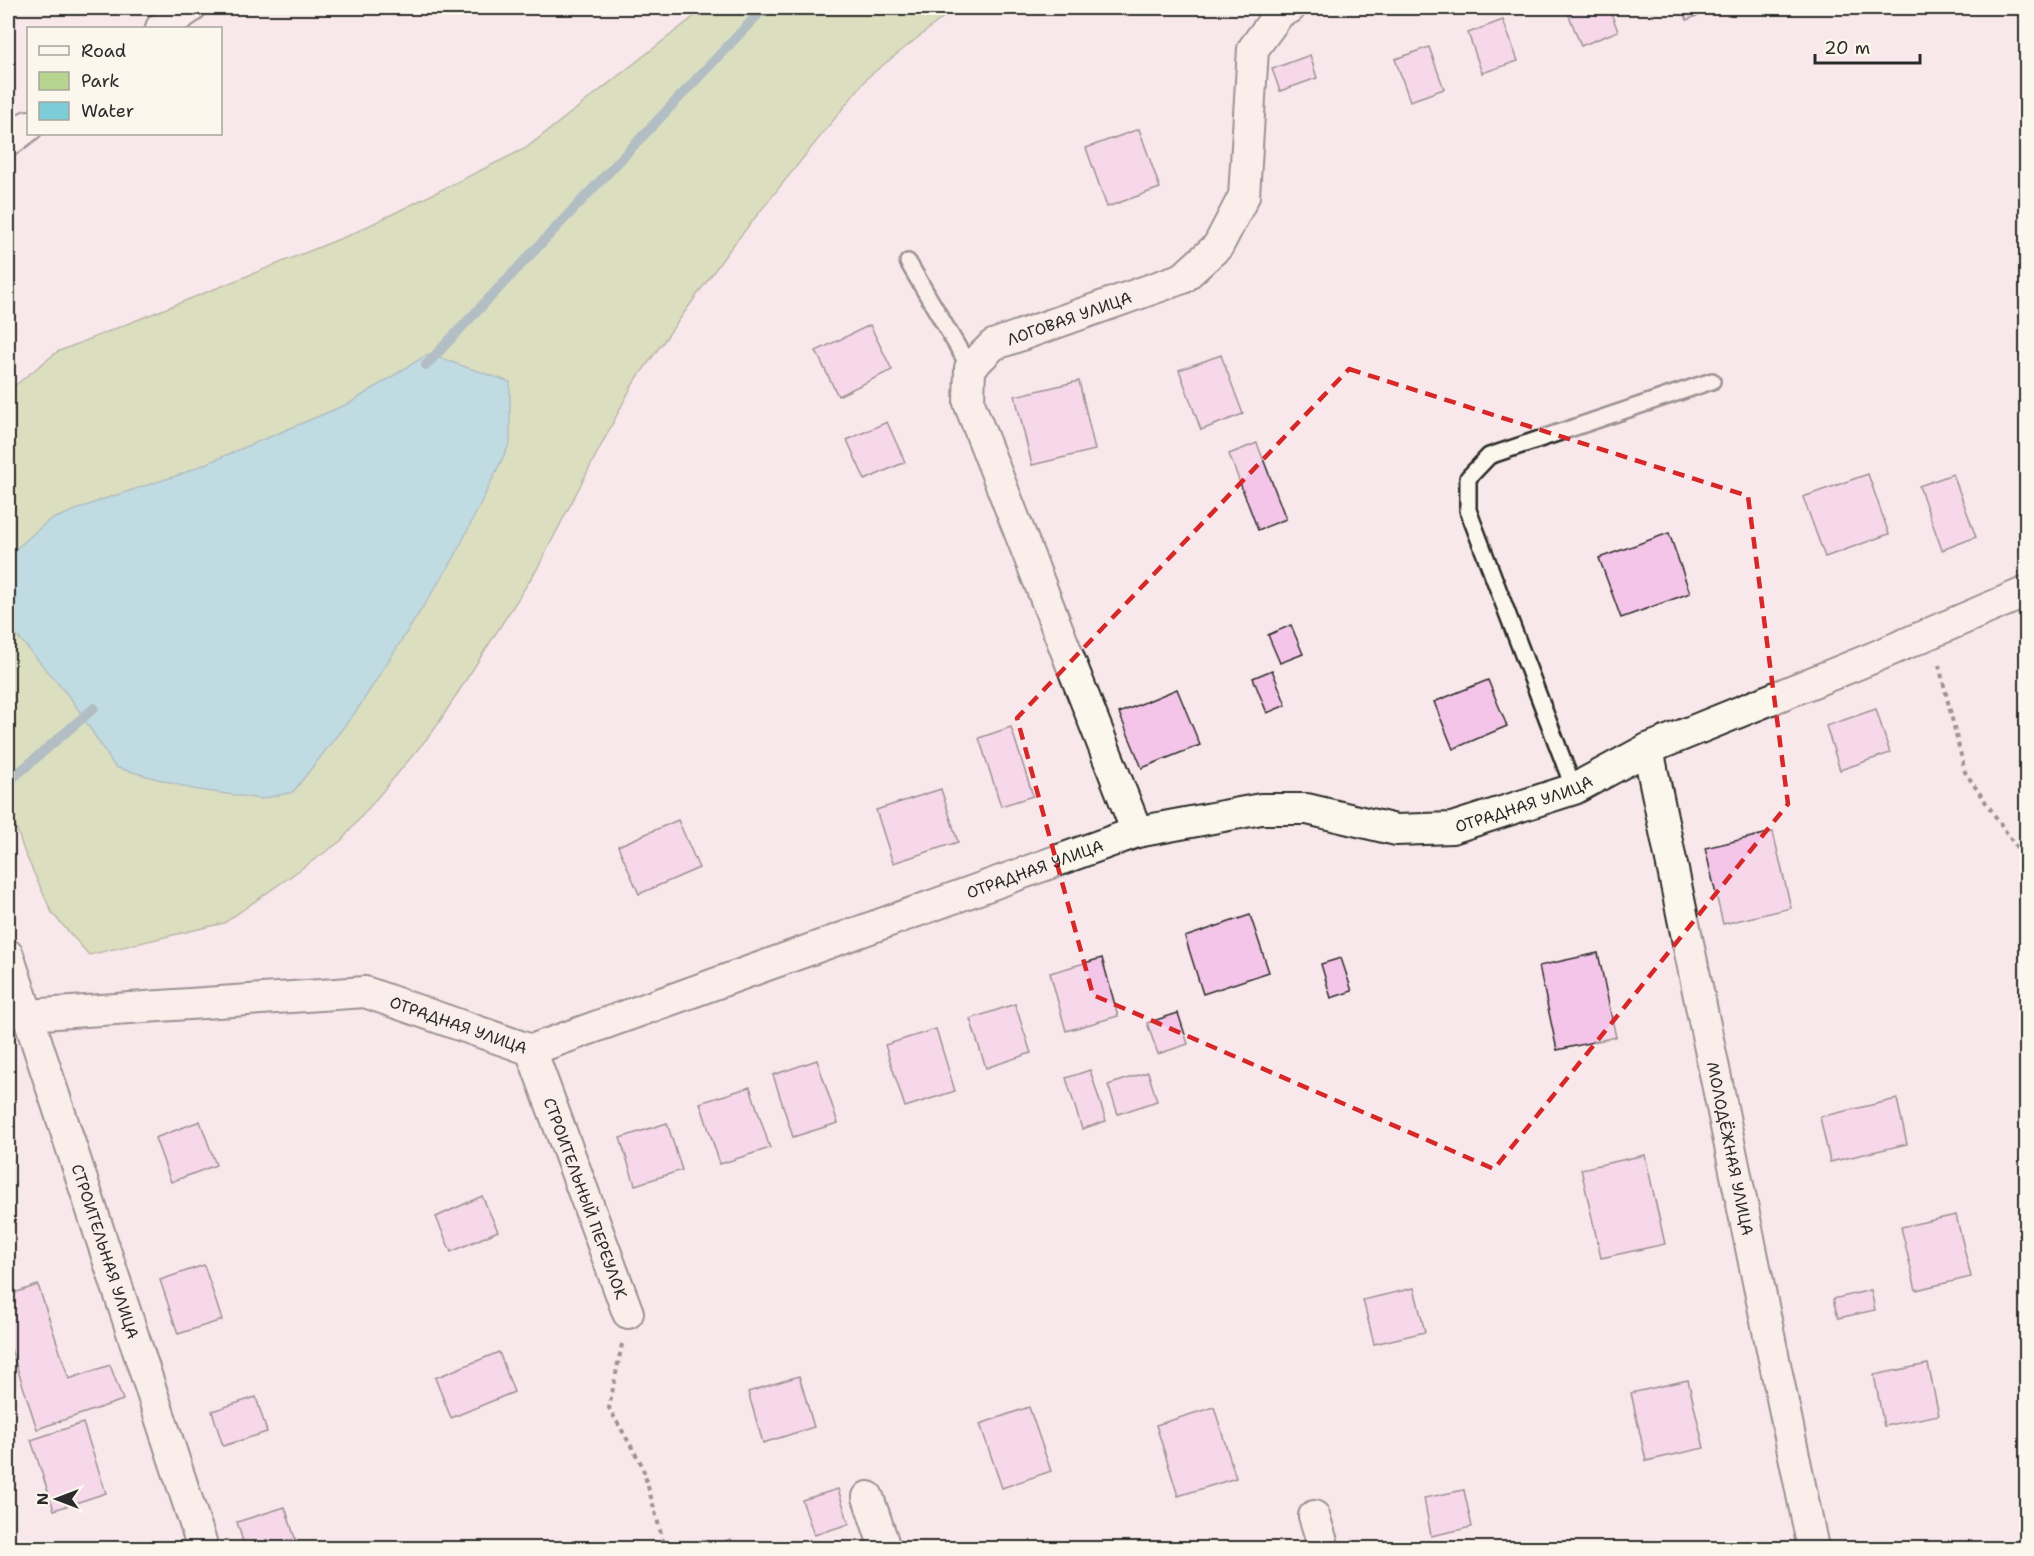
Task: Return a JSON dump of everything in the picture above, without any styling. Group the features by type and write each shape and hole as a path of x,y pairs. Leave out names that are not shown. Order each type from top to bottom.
{"street":[{"path":"162,27 190,8"},
{"name":"ЛОГОВАЯ УЛИЦА","path":"970,368 993,345 1183,278 1218,246 1244,196 1253,49 1281,11 1290,8"},
{"path":"8,141 27,127"},
{"path":"970,368 969,404 1137,832"},
{"name":"ОТРАДНАЯ УЛИЦА","path":"27,1015 365,992 531,1050 1137,832 1261,809 1307,809 1396,830 1452,828 1574,789 1648,749 1932,633 2026,592"},
{"name":"МОЛОДЁЖНАЯ УЛИЦА","path":"1648,749 1813,1548"},
{"name":"СТРОИТЕЛЬНАЯ УЛИЦА","path":"8,955 203,1548"},
{"name":"СТРОИТЕЛЬНЫЙ ПЕРЕУЛОК","path":"531,1050 628,1313"},
{"path":"868,1497 885,1548"},
{"path":"1314,1516 1324,1548"}],"lane":[{"path":"908,262 970,368"},
{"path":"1574,789 1468,510 1468,478 1489,456 1712,381"}],"path":[{"path":"1932,633 1965,772 2026,861"},
{"name":"СТРОИТЕЛЬНЫЙ ПЕРЕУЛОК","path":"628,1313 609,1408 642,1465 665,1548"}],"highlighted area":[{"path":"1349,369 1748,496 1788,804 1494,1169 1093,995 1017,718"}],"green space":[{"path":"705,8 955,8 868,77 730,249 633,384 537,569 434,730 341,841 224,923 89,955 52,913 24,851 8,803 8,391 57,352 352,234 526,148"}],"water":[{"path":"428,354 510,382 510,443 453,560 357,710 293,792 261,799 193,789 115,767 72,700 8,625 8,556 48,521 101,500 179,475 350,403"}],"building":[{"path":"1566,8 1609,8 1618,31 1581,46"},
{"path":"1682,8 1716,8 1687,20"},
{"path":"1503,20 1518,61 1482,73 1468,33"},
{"path":"1429,47 1444,89 1410,101 1395,59"},
{"path":"1310,55 1317,78 1280,91 1272,69"},
{"path":"1139,129 1160,188 1107,207 1086,148"},
{"path":"870,325 892,370 838,396 816,351"},
{"path":"1221,355 1243,414 1201,430 1179,370"},
{"path":"1079,381 1095,450 1032,465 1015,396"},
{"path":"887,422 905,462 865,480 847,440"},
{"path":"1257,443 1286,519 1258,530 1229,454"},
{"path":"1868,474 1889,534 1825,557 1803,497"},
{"path":"1953,474 1976,537 1942,550 1919,486"},
{"path":"1669,533 1690,593 1621,618 1599,558"},
{"path":"1291,625 1303,654 1280,663 1268,635"},
{"path":"1272,670 1286,705 1267,713 1253,678"},
{"path":"1488,680 1507,726 1453,749 1434,702"},
{"path":"1177,689 1200,745 1142,768 1119,713"},
{"path":"1876,709 1890,753 1840,770 1826,726"},
{"path":"1011,727 1033,796 1001,806 979,738"},
{"path":"941,789 958,842 893,863 876,810"},
{"path":"678,820 699,868 639,894 618,846"},
{"path":"1773,832 1791,908 1723,924 1705,848"},
{"path":"1250,915 1269,972 1203,994 1185,937"},
{"path":"1598,953 1616,1037 1557,1050 1539,966"},
{"path":"1102,958 1118,1016 1066,1031 1050,973"},
{"path":"1341,958 1352,991 1331,998 1321,964"},
{"path":"1015,1004 1031,1053 986,1068 970,1019"},
{"path":"1178,1013 1188,1044 1158,1054 1147,1023"},
{"path":"936,1029 955,1091 905,1107 885,1045"},
{"path":"817,1060 838,1123 793,1137 773,1075"},
{"path":"1090,1070 1106,1121 1082,1129 1066,1078"},
{"path":"1148,1072 1157,1101 1118,1114 1108,1085"},
{"path":"750,1087 770,1148 720,1164 700,1103"},
{"path":"1897,1099 1907,1144 1830,1162 1820,1117"},
{"path":"200,1121 216,1165 171,1182 155,1138"},
{"path":"667,1123 682,1170 635,1185 620,1138"},
{"path":"1645,1155 1665,1244 1601,1258 1581,1169"},
{"path":"482,1196 498,1231 451,1252 436,1217"},
{"path":"1956,1215 1971,1277 1916,1290 1901,1227"},
{"path":"204,1265 222,1320 178,1334 160,1280"},
{"path":"38,1285 69,1379 110,1365 123,1400 37,1429 8,1340 8,1295"},
{"path":"1414,1288 1425,1332 1374,1344 1363,1300"},
{"path":"1871,1290 1875,1310 1838,1318 1833,1299"},
{"path":"499,1352 514,1392 451,1418 435,1378"},
{"path":"1928,1364 1939,1415 1884,1426 1874,1375"},
{"path":"799,1376 814,1427 763,1443 748,1392"},
{"path":"1688,1380 1704,1448 1646,1461 1631,1393"},
{"path":"256,1397 267,1432 223,1446 212,1411"},
{"path":"1029,1407 1051,1471 1002,1488 980,1424"},
{"path":"1214,1407 1236,1478 1178,1496 1156,1425"},
{"path":"83,1423 106,1493 54,1510 31,1440"},
{"path":"838,1489 849,1524 814,1535 802,1500"},
{"path":"1464,1490 1472,1527 1431,1536 1424,1498"},
{"path":"285,1507 298,1548 245,1548 237,1522"},
{"path":"731,1539 734,1548 703,1548"}],"waterway":[{"path":"426,365 764,8"},
{"path":"8,782 94,708"}]}
